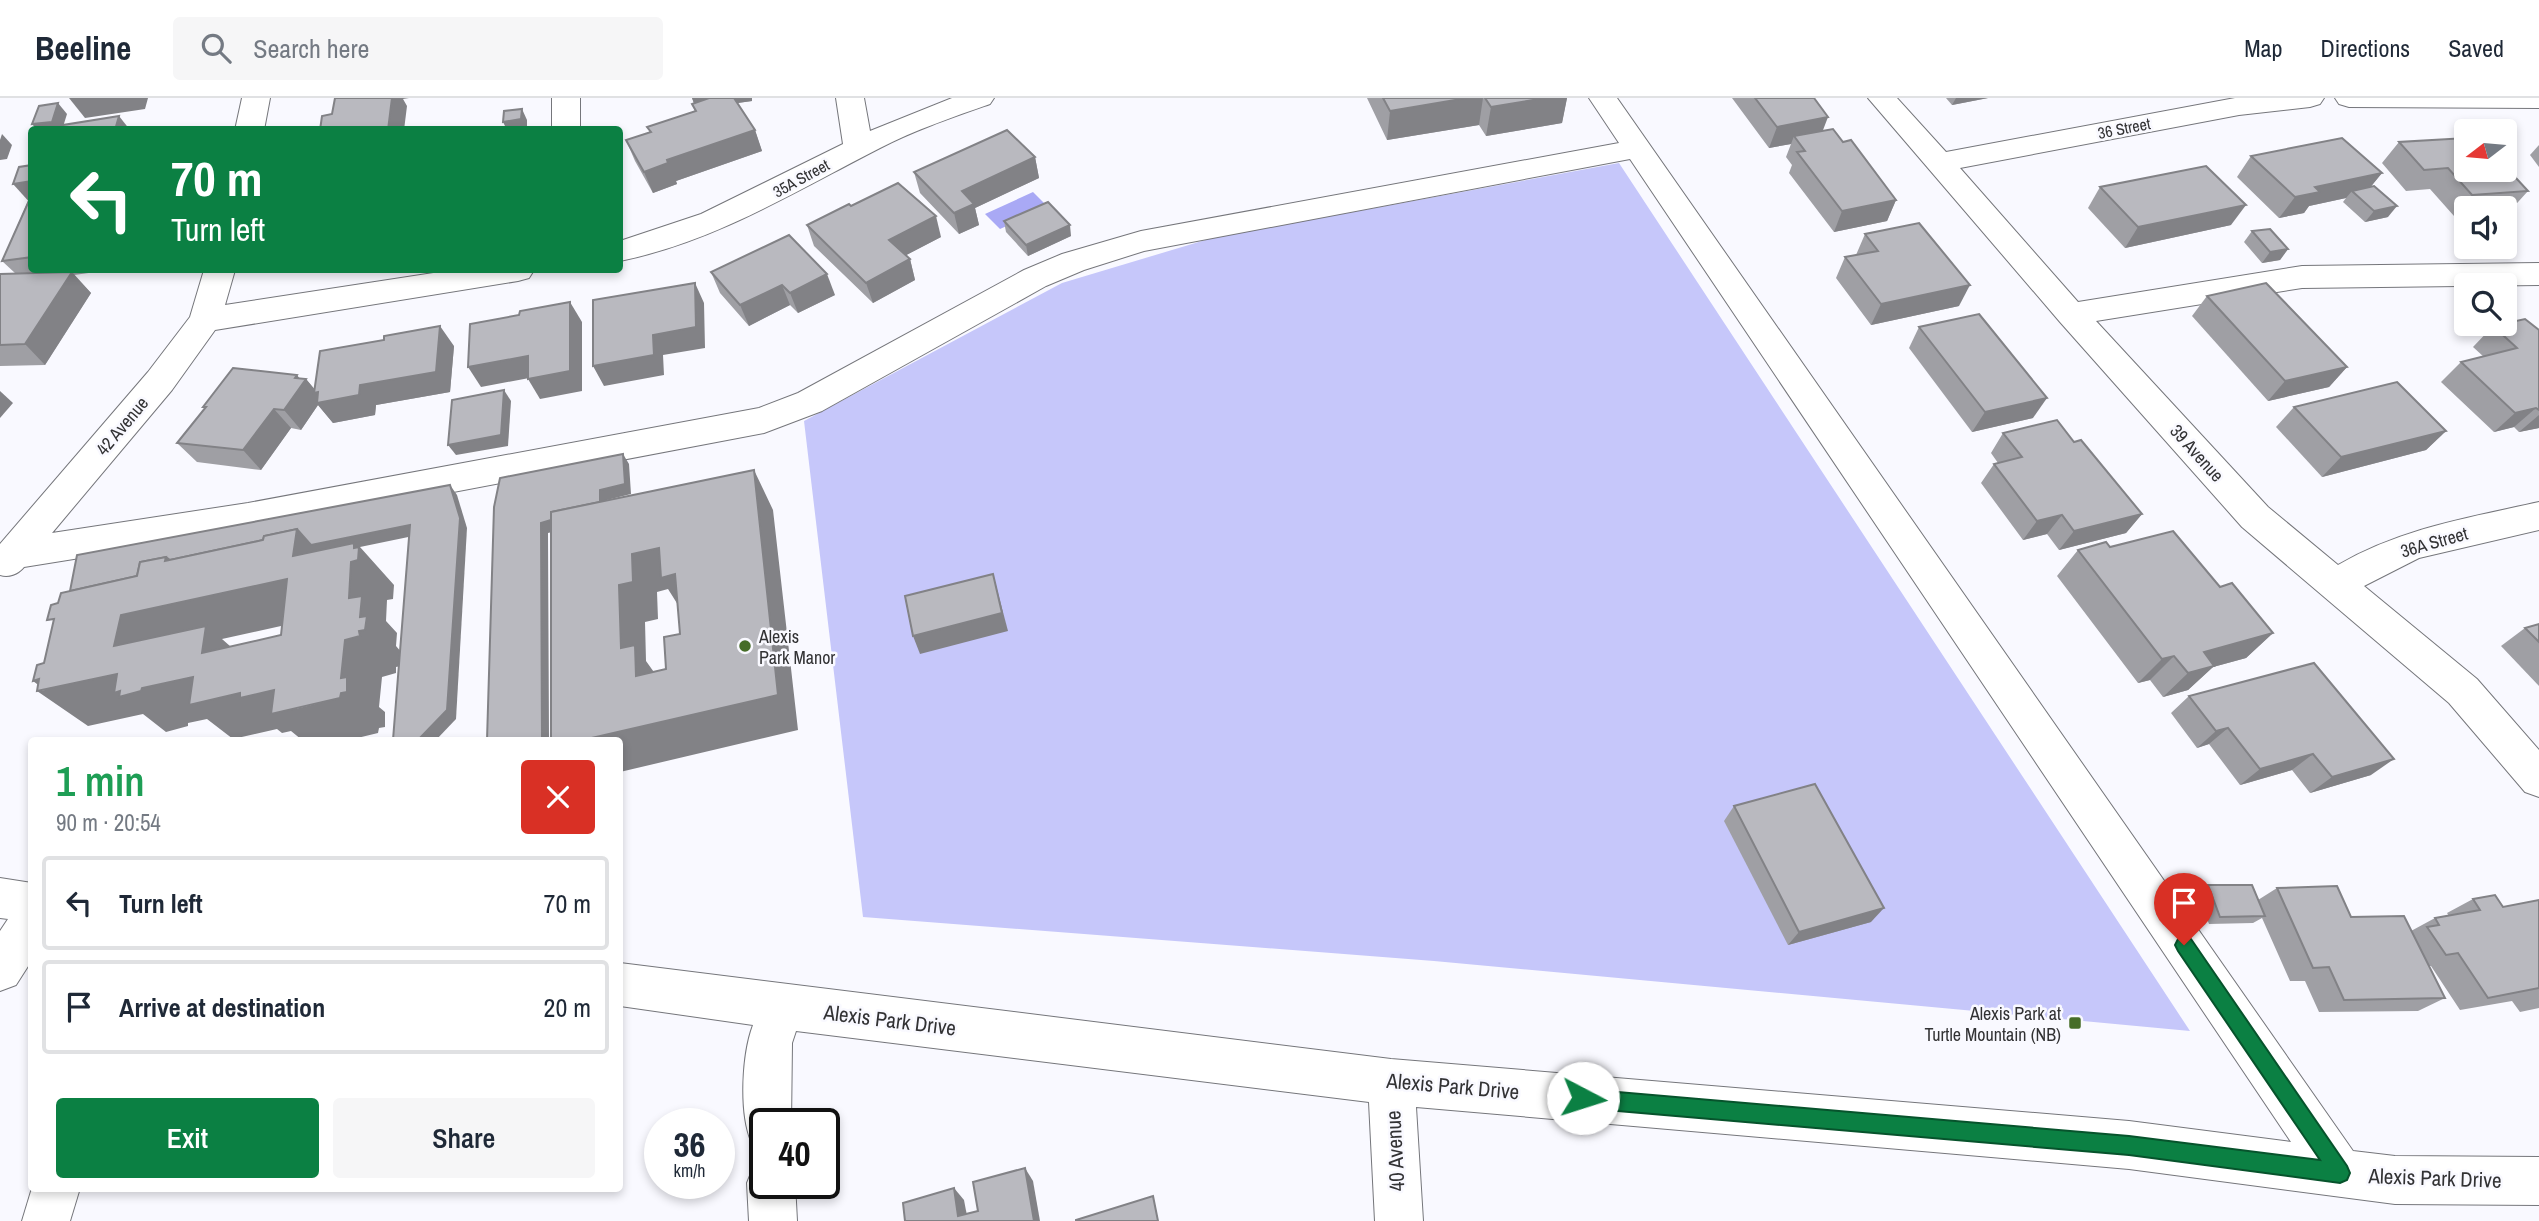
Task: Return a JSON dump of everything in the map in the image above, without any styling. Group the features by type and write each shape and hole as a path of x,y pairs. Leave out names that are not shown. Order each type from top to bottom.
{"street":[{"path":"250,126 256,98"},
{"path":"566,98 566,126"},
{"path":"850,98 858,148"},
{"name":"35A Street","path":"623,250 644,246 758,202 858,148 943,111 981,98"},
{"path":"1603,98 2340,1173"},
{"name":"39 Avenue","path":"1882,98 2071,314 2255,517 2463,691 2537,776"},
{"name":"36 Street","path":"1938,163 2239,106 2310,98"},
{"path":"2349,98 2539,99"},
{"path":"6,561 764,420 810,402 1035,278 1073,262 1141,241 1636,149"},
{"name":"42 Avenue","path":"6,561 160,381 205,320 218,273"},
{"path":"205,320 500,273"},
{"path":"2071,314 2302,276 2539,275"},
{"name":"36A Street","path":"2335,585 2374,562 2413,545 2539,516"},
{"path":"0,898 28,902"},
{"path":"0,970 28,926"},
{"name":"Alexis Park Drive","path":"623,985 1391,1082 2129,1145 2395,1180 2539,1181"},
{"path":"768,1108 768,1043 782,1007"},
{"name":"40 Avenue","path":"1391,1082 1399,1221"},
{"path":"46,1221 55,1192"},
{"path":"772,1199 774,1221"}],"shaded area":[{"path":"1619,163 2190,1031 1434,961 863,917 804,421 1062,283 1212,238"},
{"path":"1033,192 1048,207 1000,229 985,214"}],"building":[{"path":"335,98 392,98 388,126 321,126 322,116 332,114"},
{"path":"709,98 734,98 755,130 667,160 668,163 644,172 626,140 651,132 647,127 696,111 692,104"},
{"path":"1383,98 1467,98 1390,111"},
{"path":"1485,98 1545,98 1491,107"},
{"path":"1755,98 1814,98 1828,117 1777,127"},
{"path":"58,103 52,122 32,124 39,106"},
{"path":"522,109 521,119 503,122 504,111"},
{"path":"119,116 116,126 57,126"},
{"path":"1833,129 1843,142 1851,140 1896,200 1842,211 1797,152 1805,151 1794,136"},
{"path":"1007,130 1035,157 962,191 974,204 954,213 914,172"},
{"path":"2342,138 2382,173 2315,187 2320,192 2295,197 2251,156"},
{"path":"2454,139 2454,175 2448,168 2424,170 2399,142"},
{"path":"28,166 28,182 13,184 19,167"},
{"path":"2206,166 2246,205 2138,227 2100,187"},
{"path":"2517,179 2528,191 2472,195 2460,182 2517,182"},
{"path":"898,183 936,216 889,240 910,259 866,283 807,225"},
{"path":"2374,186 2397,206 2374,211 2352,191"},
{"path":"1048,202 1070,225 1026,245 1004,221"},
{"path":"28,203 28,258 2,261"},
{"path":"1919,223 1970,285 1881,304 1845,257 1878,251 1865,234"},
{"path":"2270,229 2288,249 2270,252 2252,231"},
{"path":"789,235 827,274 790,293 782,285 740,305 711,272"},
{"path":"71,273 25,344 0,345 0,274"},
{"path":"695,283 696,327 653,335 654,355 593,366 593,300"},
{"path":"2266,283 2347,367 2285,381 2207,296"},
{"path":"570,302 570,371 528,379 528,356 468,367 470,324"},
{"path":"1979,314 2047,398 1985,412 1919,327"},
{"path":"2525,319 2539,330 2539,410 2536,408 2515,413 2461,362 2517,348 2504,336 2517,336 2517,321"},
{"path":"440,326 436,372 360,385 359,395 317,403 318,392 314,393 320,351 384,340 384,336"},
{"path":"233,368 297,375 295,378 306,379 284,410 274,409 243,450 177,443 206,407 203,407"},
{"path":"2397,382 2446,431 2341,457 2294,407"},
{"path":"504,390 501,435 448,445 452,400"},
{"path":"2057,420 2074,442 2081,440 2142,514 2074,531 2062,515 2037,521 1994,464 2022,457 2003,433"},
{"path":"623,454 625,484 600,490 600,502 551,512 551,520 541,523 542,737 487,737 494,507 500,478"},
{"name":"Alexis Park Manor","path":"754,470 778,695 596,737 551,737 551,512","holes":["659,548 661,578 675,574 680,634 664,637 666,669 636,676 635,645 621,648 619,585 633,582 632,554"]},
{"path":"450,485 460,518 447,710 421,737 393,737 410,525 311,545 297,529 264,536 263,540 170,560 166,557 140,562 137,576 70,591 77,555"},
{"path":"297,529 293,556 354,543 354,548 359,547 358,560 351,562 349,598 362,596 360,617 367,616 365,630 359,631 360,636 345,640 341,678 347,677 347,692 341,693 340,698 271,714 274,690 240,698 240,693 189,705 193,677 142,688 141,691 119,697 120,691 114,693 117,674 37,691 39,679 33,681 37,665 44,663 54,619 47,620 51,605 58,603 61,593 137,576 140,562 166,557 165,561 263,540 264,536","holes":["287,579 281,635 202,653 206,626 114,646 121,615"]},
{"path":"2173,531 2220,587 2232,583 2273,633 2204,652 2214,666 2188,673 2174,656 2162,659 2078,550 2106,542 2110,547"},
{"path":"993,574 1002,613 913,636 905,596"},
{"path":"2539,624 2539,642 2525,628"},
{"path":"2314,663 2394,759 2332,777 2313,754 2260,769 2228,728 2216,731 2189,696"},
{"path":"1815,784 1884,908 1799,932 1734,806"},
{"path":"2208,885 2252,885 2265,916 2220,917"},
{"path":"2337,886 2351,917 2404,916 2445,998 2344,1000 2329,967 2313,968 2277,888"},
{"path":"2495,895 2503,907 2539,900 2539,988 2488,998 2458,953 2446,955 2427,927 2439,925 2435,918 2480,910 2473,899"},
{"path":"1025,1168 1034,1221 905,1221 903,1203 954,1188 958,1216 978,1211 973,1182"},
{"path":"1153,1196 1158,1221 1076,1221 1076,1220"}],"place":[{"name":"Alexis Park Manor","path":"745,646"},
{"name":"Alexis Park at Turtle Mountain (NB)","path":"2075,1023"}],"route":[{"path":"1583,1098 2129,1145 2340,1173 2184,945"}]}
